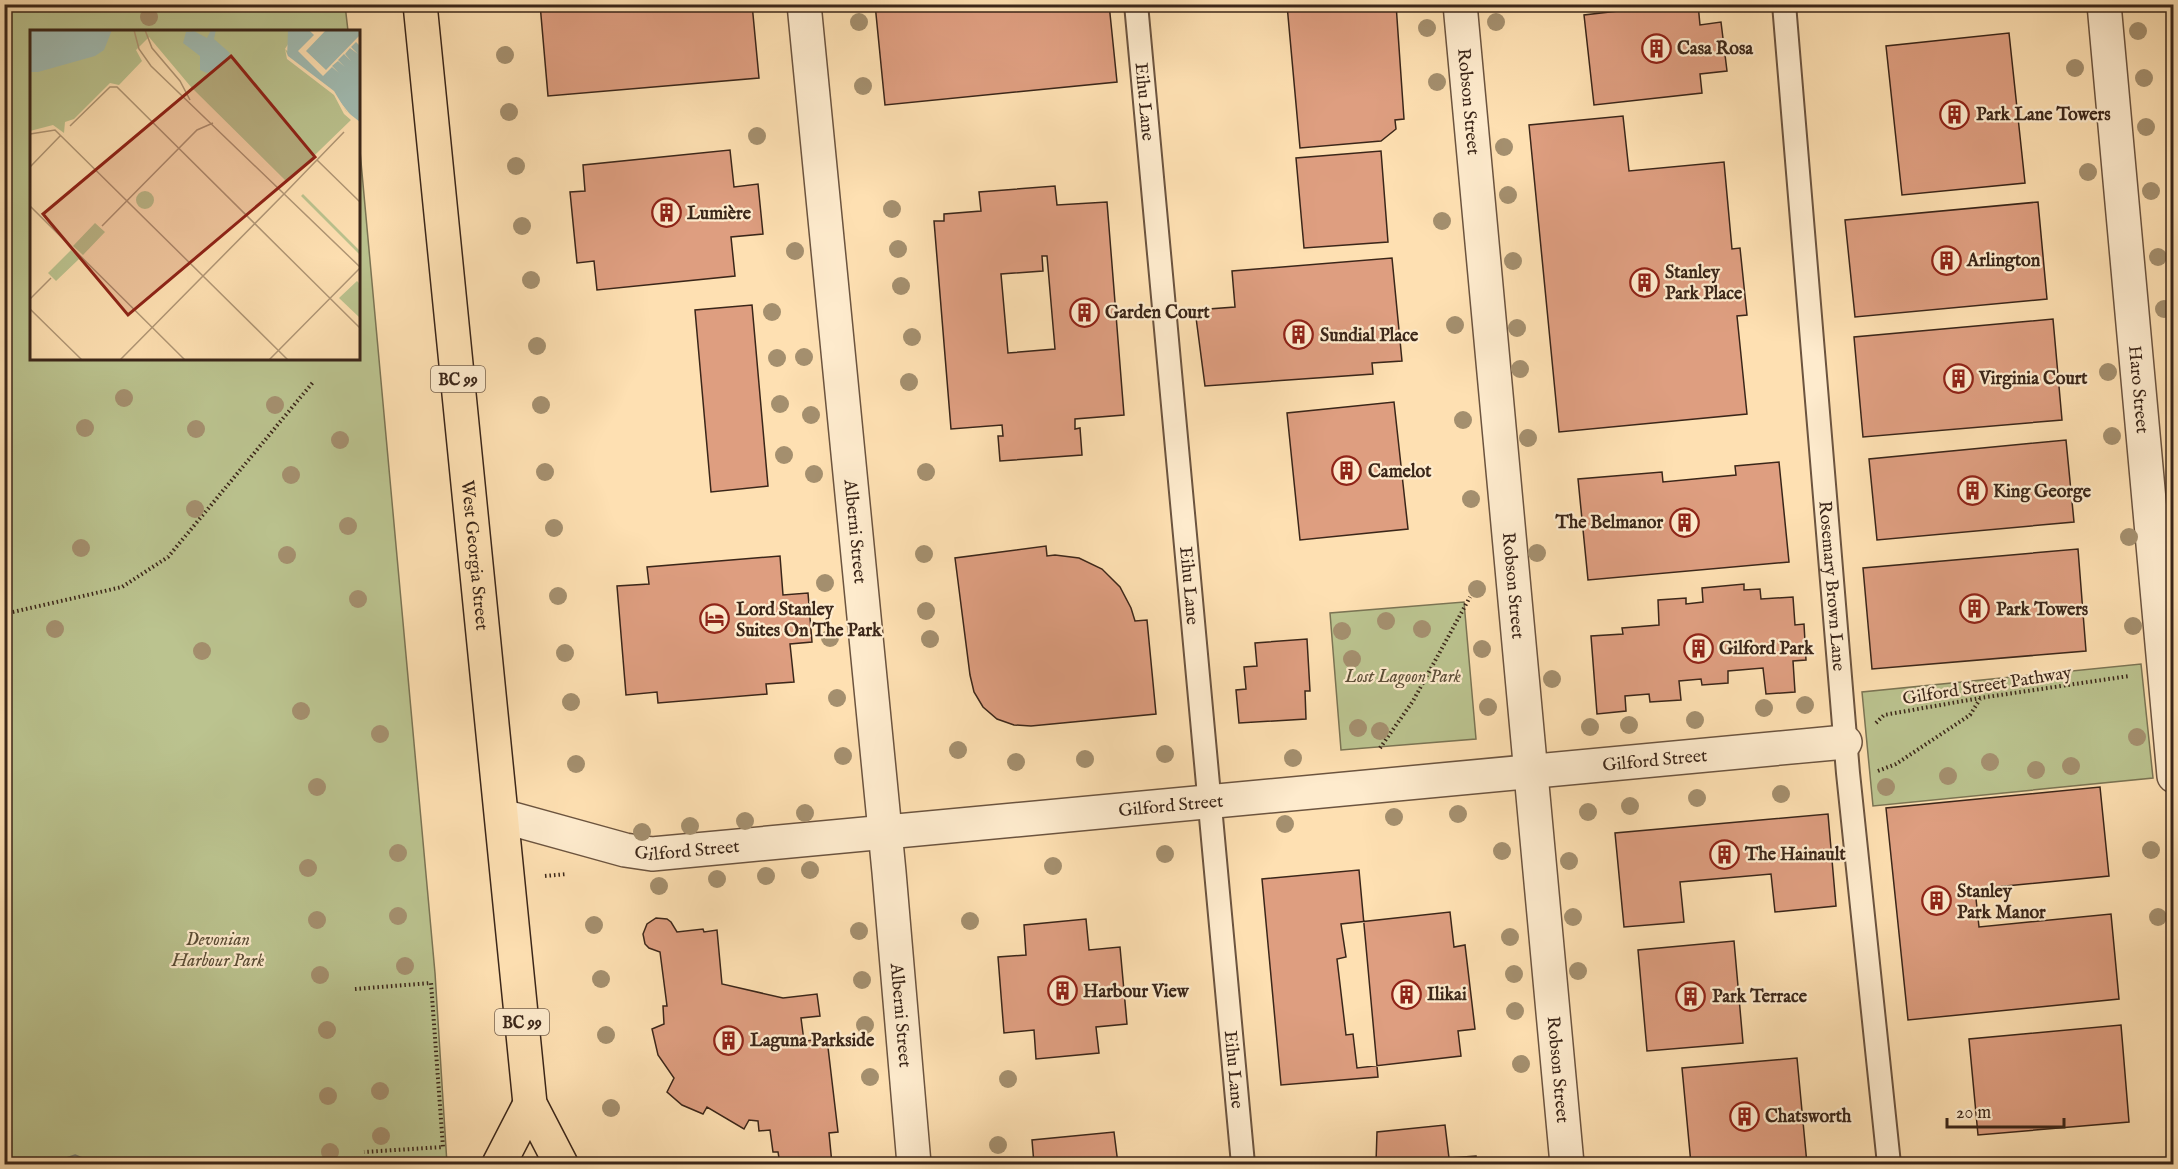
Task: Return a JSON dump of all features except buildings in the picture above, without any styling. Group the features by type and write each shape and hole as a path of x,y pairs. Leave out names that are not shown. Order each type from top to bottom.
{"highway":[{"name":"West Georgia Street","path":"420,4 530,1104 561,1164"},
{"path":"499,1164 530,1104"}],"street":[{"name":"Alberni Street","path":"804,4 883,832 889,872 914,1164"},
{"name":"Robson Street","path":"1460,4 1567,1164"},
{"name":"Haro Street","path":"2104,4 2174,776"},
{"name":"Gilford Street","path":"502,816 625,850 652,854 1530,771 1846,758"}],"lane":[{"name":"Eihu Lane","path":"1136,4 1243,1164"},
{"name":"Rosemary Brown Lane","path":"1784,4 1846,758 1889,1164"}],"path":[{"path":"4,614 122,587 168,556 314,381"},
{"path":"1374,756 1413,701 1470,597"},
{"name":"Gilford Street Pathway","path":"1846,758 1866,732 1884,715 1980,698 2134,676"},
{"path":"1846,758 1879,771 1896,764 1970,715 1980,698"},
{"path":"355,989 431,983 443,1147 364,1152"}],"green space":[{"name":"Devonian Harbour Park","path":"5,5 345,5 348,30 30,30 30,360 360,360 360,151 435,973 447,1164 5,1164"},
{"name":"Lost Lagoon Park","path":"1464,602 1476,739 1341,750 1330,613"},
{"path":"2141,664 2153,778 1873,806 1862,692"}],"water":[{"path":"75,1155 97,1164 48,1164"}],"place":[{"name":"Casa Rosa","path":"1656,48"},
{"name":"Park Lane Towers","path":"1955,114"},
{"name":"Lumière","path":"666,213"},
{"name":"Arlington","path":"1946,260"},
{"name":"Stanley Park Place","path":"1644,282"},
{"name":"Garden Court","path":"1084,312"},
{"name":"Sundial Place","path":"1299,335"},
{"name":"Virginia Court","path":"1958,378"},
{"name":"Camelot","path":"1347,471"},
{"name":"King George","path":"1972,491"},
{"name":"The Belmanor","path":"1684,522"},
{"name":"Park Towers","path":"1975,609"},
{"name":"Lord Stanley Suites On The Park","path":"715,619"},
{"name":"Gilford Park","path":"1698,648"},
{"name":"The Hainault","path":"1724,854"},
{"name":"Stanley Park Manor","path":"1936,901"},
{"name":"Harbour View","path":"1062,991"},
{"name":"Ilikai","path":"1406,994"},
{"name":"Park Terrace","path":"1691,996"},
{"name":"Laguna Parkside","path":"729,1040"},
{"name":"Chatsworth","path":"1744,1116"}]}
